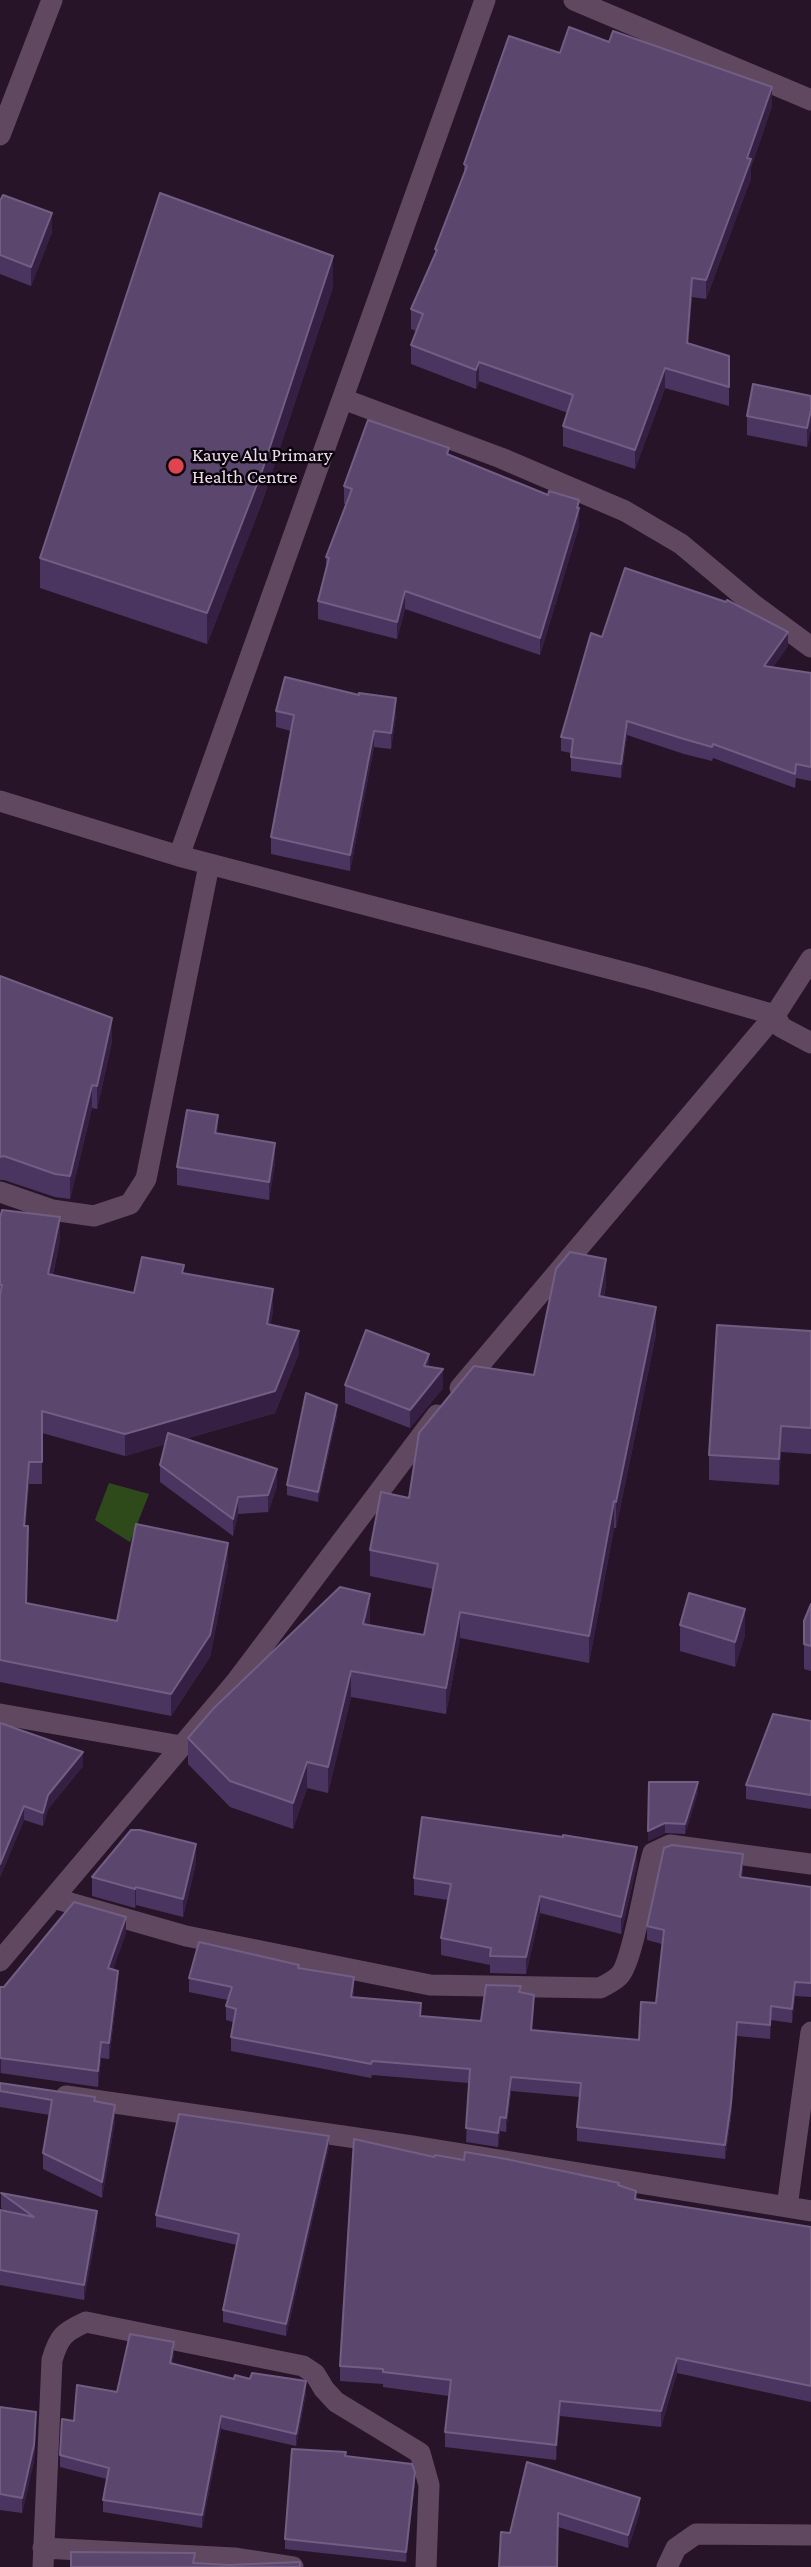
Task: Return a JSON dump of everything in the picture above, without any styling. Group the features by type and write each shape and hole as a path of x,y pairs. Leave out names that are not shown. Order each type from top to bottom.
{"street":[{"path":"0,135 52,0"},
{"path":"179,856 485,0"},
{"path":"574,0 811,100"},
{"path":"343,399 500,458 625,511 681,544 811,647"},
{"path":"0,801 179,856 775,1014 781,1027 811,1043"},
{"path":"0,1192 52,1210 94,1216 130,1205 145,1179 209,864"},
{"path":"2,1956 235,1683 424,1431 775,1014 811,960"},
{"path":"0,1714 181,1746"},
{"path":"53,1898 186,1936 430,1985 600,1989 620,1976 630,1957 653,1853 670,1844 811,1864"},
{"path":"787,2207 811,2032"},
{"path":"41,2092 412,2146 811,2211"},
{"path":"293,2567 43,2558 52,2360 56,2346 65,2332 86,2322 303,2366 315,2374 336,2402 420,2453 429,2485 426,2567"},
{"path":"667,2567 676,2548 696,2534 811,2535"}],"green space":[{"path":"109,1483 149,1494 130,1542 95,1520"}],"building":[{"path":"569,27 609,42 613,31 772,87 747,158 751,159 706,280 692,278 687,343 729,356 729,387 665,368 635,450 563,426 573,395 479,362 476,370 411,345 423,314 411,309 437,250 435,249 467,166 464,164 509,36 560,53"},
{"name":"Kauye Alu Primary Health Centre","path":"160,193 333,256 261,474 207,613 40,558"},
{"path":"3,195 52,213 31,267 0,255 0,201"},
{"path":"753,384 811,396 807,428 747,416"},
{"path":"368,420 449,448 447,454 548,495 549,491 579,500 579,508 540,638 405,591 397,622 318,601 329,558 326,557 352,489 344,486"},
{"path":"625,568 726,602 727,600 788,632 764,666 811,673 811,767 796,764 795,774 713,744 712,747 627,721 621,764 571,757 573,739 561,737 591,633 602,637"},
{"path":"285,677 359,695 396,698 391,733 374,731 350,855 271,837 294,715 276,711"},
{"path":"0,976 112,1018 97,1086 92,1085 70,1176 0,1157"},
{"path":"187,1110 218,1115 215,1133 275,1143 269,1182 177,1167"},
{"path":"2,1210 60,1217 48,1274 134,1293 142,1257 184,1265 182,1273 273,1289 267,1324 299,1331 275,1391 125,1434 42,1411 42,1462 29,1462 24,1526 28,1526 26,1603 117,1621 136,1524 228,1543 210,1635 171,1694 0,1660"},
{"path":"570,1252 606,1259 599,1296 656,1307 616,1502 614,1501 589,1636 460,1612 446,1688 351,1671 328,1767 307,1762 293,1803 230,1781 188,1738 213,1709 340,1587 370,1594 363,1624 424,1635 438,1564 370,1550 381,1492 409,1498 419,1433 474,1366 534,1375 556,1269"},
{"path":"717,1325 811,1331 811,1428 781,1426 779,1459 709,1455"},
{"path":"366,1330 429,1354 424,1366 443,1369 410,1410 345,1385"},
{"path":"306,1393 337,1405 318,1492 287,1485"},
{"path":"168,1433 277,1469 268,1495 238,1497 233,1519 160,1465"},
{"path":"689,1593 745,1609 735,1642 680,1625"},
{"path":"811,1604 811,1646 804,1644 804,1621"},
{"path":"773,1714 811,1721 811,1795 746,1785"},
{"path":"0,1723 83,1752 48,1795 43,1813 24,1806 0,1864"},
{"path":"649,1782 698,1782 685,1824 665,1823 648,1831"},
{"path":"422,1817 637,1847 621,1917 540,1896 526,1957 490,1956 491,1948 441,1938 451,1884 414,1878"},
{"path":"131,1830 196,1844 183,1899 92,1877"},
{"path":"672,1845 743,1854 740,1877 811,1887 811,1983 795,1982 792,2009 771,2006 770,2025 737,2022 725,2145 577,2127 581,2083 511,2077 506,2118 500,2117 498,2133 466,2128 470,2069 372,2061 371,2064 231,2037 236,2009 226,2006 232,1987 189,1978 199,1942 299,1965 298,1968 354,1977 351,1997 421,2003 420,2016 481,2021 486,1985 521,1986 519,1992 534,1995 531,2030 639,2040 641,2002 656,2003 664,1930 647,1926 664,1848"},
{"path":"74,1902 126,1917 108,1968 118,1971 109,2043 101,2042 98,2071 0,2058 0,1987 4,1987"},
{"path":"0,2083 95,2097 94,2101 115,2105 102,2182 43,2153 52,2100 0,2091"},
{"path":"179,2114 329,2136 286,2324 223,2310 239,2234 156,2215"},
{"path":"354,2139 434,2157 464,2160 465,2152 506,2159 619,2183 618,2185 636,2191 635,2199 811,2227 811,2386 677,2358 661,2411 560,2401 556,2445 445,2432 451,2380 383,2372 383,2369 340,2366"},
{"path":"1,2193 97,2211 84,2285 0,2270 0,2210 34,2217"},
{"path":"130,2334 174,2342 170,2363 234,2379 235,2375 250,2379 252,2373 306,2381 296,2434 221,2416 202,2515 103,2500 109,2468 60,2455 62,2419 74,2421 77,2385 117,2392"},
{"path":"0,2407 36,2412 34,2445 22,2498 0,2494"},
{"path":"292,2449 346,2452 345,2456 412,2464 415,2472 406,2552 285,2539"},
{"path":"527,2462 640,2498 628,2535 558,2513 557,2567 499,2567 501,2532 510,2533"},
{"path":"71,2552 195,2553 193,2563 229,2565 300,2562 300,2567 71,2567"}],"place":[{"name":"Kauye Alu Primary Health Centre","path":"176,466"}]}
